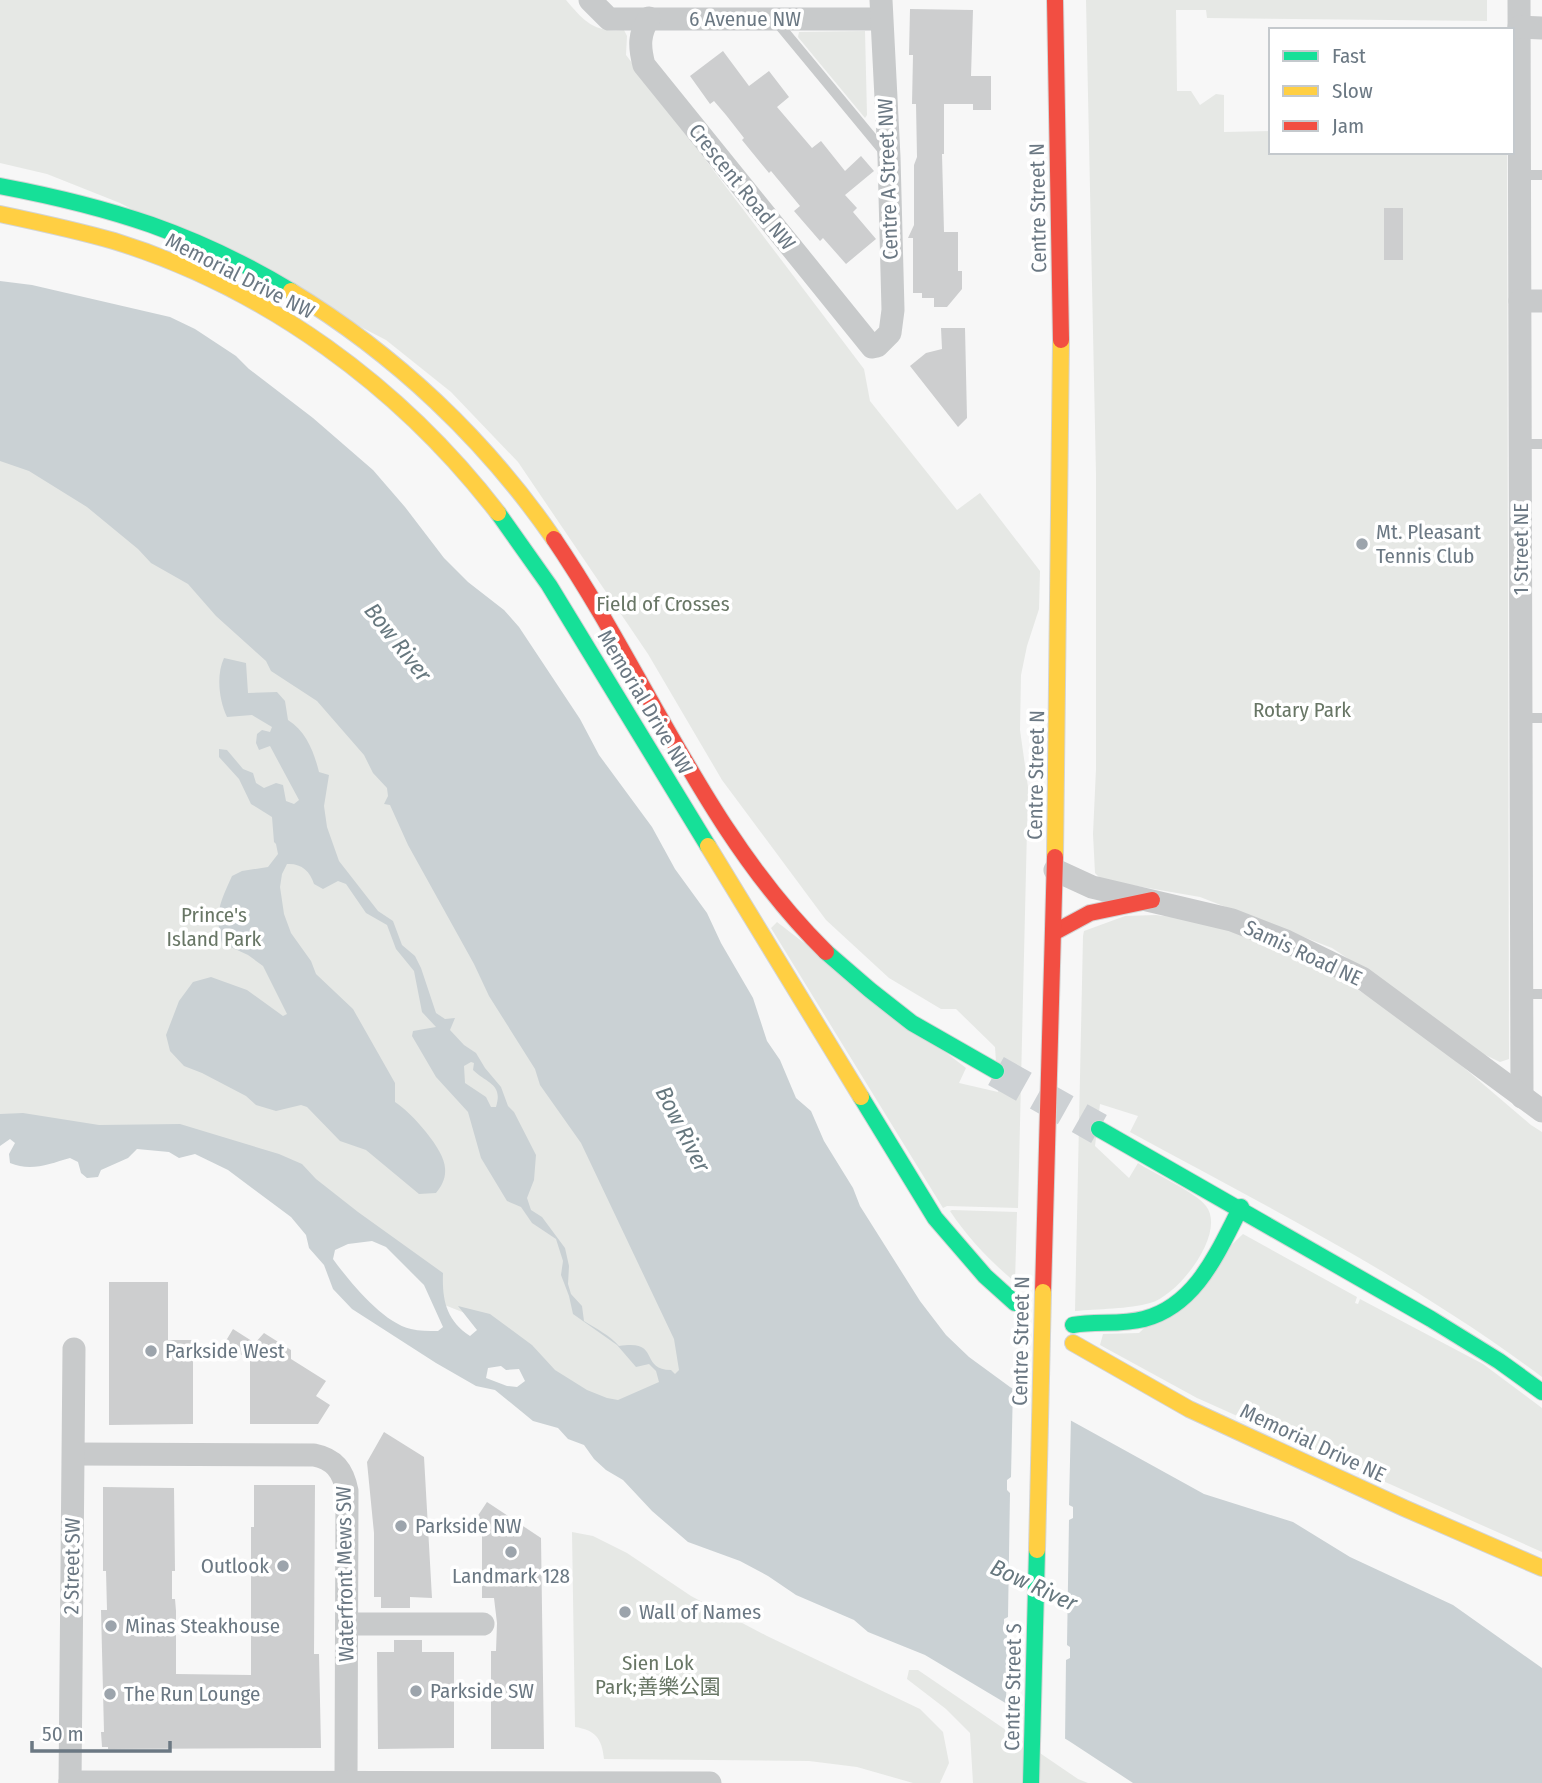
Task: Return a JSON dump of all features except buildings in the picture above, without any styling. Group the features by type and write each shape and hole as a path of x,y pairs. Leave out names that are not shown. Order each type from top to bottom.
{"main road":[{"name":"Centre Street N","path":"1037,1550 1054,933 1062,459 1055,0"},
{"name":"Memorial Drive NW","path":"0,186 112,212 207,246 302,300 394,365 483,447 522,494 568,559 695,779 756,875 808,933 856,978 914,1025 996,1071"},
{"name":"Memorial Drive NW","path":"0,214 80,230 143,251 197,274 320,341 421,425 509,526 549,585 935,1219 985,1276 1015,1303"},
{"path":"1054,933 1090,913 1152,900"},
{"path":"1099,1129 1241,1207 1434,1320 1542,1392"},
{"path":"1073,1325 1145,1319 1170,1308 1203,1277 1241,1207"},
{"name":"Memorial Drive NE","path":"1073,1343 1189,1409 1542,1568"},
{"name":"Centre Street S","path":"1031,1783 1037,1550"}],"street":[{"name":"6 Avenue NW","path":"590,0 609,19 775,20 881,9"},
{"name":"1 Street NE","path":"1519,0 1531,28 1532,994 1522,1097"},
{"name":"Centre A Street NW","path":"872,347 883,343 890,333 893,310 881,9"},
{"name":"Crescent Road NW","path":"649,18 639,47 643,65 872,347"},
{"name":"Samis Road NE","path":"1055,870 1092,887 1232,920 1286,941 1362,978 1542,1111"},
{"name":"2 Street SW","path":"70,1782 74,1349"},
{"name":"Waterfront Mews SW","path":"74,1454 314,1455 331,1460 342,1474 347,1491 346,1782"},
{"path":"347,1624 483,1624"},
{"path":"70,1782 710,1783"}],"lane":[{"path":"775,20 889,157"}],"green space":[{"name":"Field of Crosses","path":"0,0 566,0 590,24 605,30 624,30 627,36 626,55 864,369 870,401 957,510 980,493 1040,571 1039,609 1021,675 1020,730 1028,787 1018,1208 943,1208 771,928 777,922 966,1068 959,1083 998,1092 995,1047 956,1009 941,1009 889,978 826,920 722,780 648,654 518,462 451,392 386,340 120,203 47,174 0,163"},
{"name":"Rotary Park","path":"1086,0 1487,0 1487,21 1207,18 1206,10 1176,10 1177,91 1191,91 1200,105 1216,94 1224,95 1224,132 1269,131 1269,154 1507,154 1509,1059 1500,1062 1477,1051 1385,983 1332,948 1200,897 1102,880 1095,873 1096,474"},
{"path":"865,31 865,118 798,37 799,32"},
{"name":"Prince's Island Park","path":"0,456 33,467 165,555 321,697 393,787 586,1141 682,1338 687,1374 618,1405 587,1396 500,1327 437,1302 412,1261 224,1142 0,1127"},
{"path":"1156,915 1194,920 1227,929 1283,950 1337,977 1412,1026 1542,1132 1542,1377 1392,1277 1130,1132 1138,1116 1100,1104 1095,1146 1129,1178 1138,1163 1194,1195 1206,1206 1211,1218 1210,1232 1205,1247 1186,1276 1161,1298 1133,1306 1075,1311 1084,931 1125,916"},
{"path":"950,1211 1017,1212 1015,1282 972,1240"},
{"path":"1243,1234 1357,1297 1355,1303 1358,1304 1360,1299 1483,1364 1542,1408 1542,1552 1197,1398 1100,1345 1103,1334 1139,1333"},
{"name":"Sien Lok Park;善樂公園","path":"572,1532 593,1536 627,1553 691,1596 767,1636 920,1709 943,1732 949,1763 940,1783 913,1783 857,1767 809,1761 604,1759 596,1736 588,1730 575,1727"},
{"path":"909,1670 918,1670 1078,1779 1088,1783 973,1783 970,1733 946,1709 907,1679"}],"water":[{"name":"Bow River","path":"0,281 32,285 170,317 195,329 236,356 313,418 373,470 444,558 468,582 504,610 519,627 580,719 599,755 652,827 675,869 707,913 753,998 767,1041 780,1060 796,1098 811,1111 824,1141 853,1188 860,1206 920,1301 946,1335 969,1357 1010,1387 1204,1494 1293,1522 1350,1557 1453,1605 1542,1668 1542,1783 1133,1783 1069,1741 925,1655 868,1632 854,1620 796,1595 740,1561 688,1542 652,1511 623,1480 594,1459 584,1445 568,1439 558,1428 533,1421 495,1390 476,1386 352,1309 333,1289 324,1265 309,1248 306,1235 291,1217 228,1170 195,1154 179,1158 169,1152 137,1149 128,1158 101,1170 98,1177 87,1178 81,1173 78,1162 70,1158 33,1167 10,1163 9,1154 15,1143 10,1139 0,1146 0,1114 23,1113 99,1125 180,1124 279,1154 302,1164 316,1179 358,1212 443,1273 447,1309 456,1323 470,1336 477,1330 458,1306 490,1314 532,1345 555,1370 587,1390 607,1398 618,1400 659,1382 656,1371 649,1364 636,1367 617,1345 573,1314 561,1275 563,1261 556,1239 532,1223 521,1207 507,1201 481,1158 468,1112 436,1077 412,1036 413,1031 436,1027 422,1012 414,971 396,949 387,925 366,913 346,884 338,881 323,889 314,884 304,869 287,864 280,887 284,914 291,933 311,961 316,974 353,1009 395,1083 395,1102 418,1123 444,1160 445,1175 436,1193 419,1194 366,1150 340,1141 307,1107 301,1105 276,1111 256,1105 246,1096 184,1066 170,1051 166,1035 179,1001 193,982 211,977 247,990 283,1016 287,1014 263,966 248,955 222,943 218,924 221,901 232,876 242,871 268,867 278,854 272,817 251,804 239,779 219,757 219,749 227,750 243,769 253,773 256,783 264,788 276,783 283,785 286,801 294,804 299,800 270,746 259,750 256,743 257,734 262,730 270,732 272,727 252,715 227,717 224,710 219,680 224,658 246,663 248,693 277,692 285,701 288,720 300,730 308,743 319,772 329,775 324,806 327,827 339,861 378,911 393,921 402,945 415,956 421,968 436,1013 445,1019 455,1018 450,1030 476,1053 501,1087 508,1106 514,1112 536,1155 534,1180 527,1198 531,1210 542,1217 565,1248 569,1266 568,1284 571,1294 582,1306 584,1321 619,1346 632,1345 646,1350 655,1365 675,1374 679,1370 674,1339 581,1143 540,1085 535,1069 489,996 408,845 390,805 384,804 388,796 387,788 373,773 364,755 317,701 271,671 266,661 216,616 188,584 151,563 87,507 29,471 0,461","holes":["474,1063 473,1070 496,1089 496,1107 491,1107 486,1097 465,1083 464,1066","372,1241 386,1247 424,1285 443,1327 438,1331 411,1329 389,1319 378,1310 333,1259 335,1250 348,1244","501,1366 506,1370 519,1369 525,1381 517,1387 507,1386 486,1378 488,1368"]}],"pier":[{"path":"1013,1385 1071,1417 1069,1505 1073,1507 1073,1518 1069,1520 1067,1645 1070,1647 1070,1658 1066,1660 1065,1742 1006,1707 1007,1633 1004,1630 1004,1619 1008,1617 1010,1493 1007,1490 1007,1480 1011,1477"}],"tunnel":[{"path":"996,1071 1099,1129"}],"traffic: fast":[{"path":"0,186 79,203 151,225 220,253 291,291"},
{"path":"498,513 549,585 708,846"},
{"path":"826,952 912,1023 996,1071"},
{"path":"861,1097 935,1218 985,1276 1015,1303"},
{"path":"1099,1129 1431,1319 1499,1361 1542,1392"},
{"path":"1073,1325 1144,1319 1178,1302 1204,1274 1241,1207"},
{"path":"1031,1783 1037,1550"}],"traffic: slow":[{"path":"0,214 100,237 170,261 277,314 327,347 374,384 460,467 498,513"},
{"path":"291,291 366,342 436,401 498,467 554,539"},
{"path":"1055,857 1061,340"},
{"path":"708,846 861,1097"},
{"path":"1037,1550 1043,1292"},
{"path":"1073,1343 1189,1409 1542,1568"}],"traffic: jam":[{"path":"1055,0 1061,340"},
{"path":"554,539 712,806 746,857 784,906 826,952"},
{"path":"1043,1292 1055,857"},
{"path":"1053,933 1090,913 1152,900"}],"place":[{"name":"Mt. Pleasant Tennis Club","path":"1362,544"},
{"name":"Parkside West","path":"151,1351"},
{"name":"Parkside NW","path":"401,1526"},
{"name":"Landmark 128","path":"511,1552"},
{"name":"Outlook","path":"283,1566"},
{"name":"Wall of Names","path":"625,1612"},
{"name":"Minas Steakhouse","path":"111,1626"},
{"name":"Parkside SW","path":"416,1691"},
{"name":"The Run Lounge","path":"110,1694"}]}
